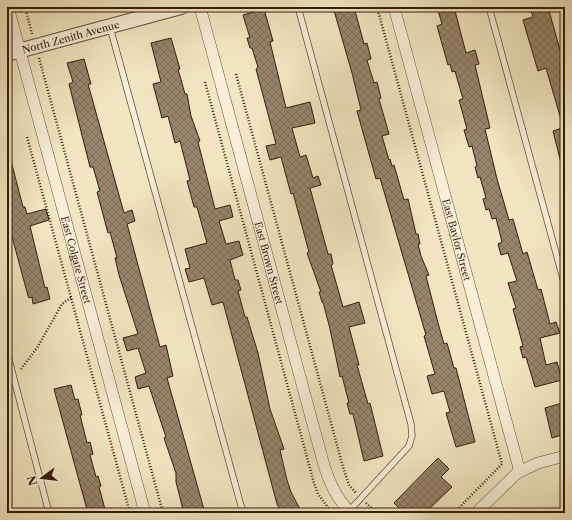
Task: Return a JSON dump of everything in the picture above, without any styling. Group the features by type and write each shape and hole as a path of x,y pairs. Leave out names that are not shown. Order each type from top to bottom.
{"street":[{"name":"East Colgate Street","path":"8,7 14,52 83,282 146,513"},
{"name":"North Zenith Avenue","path":"14,52 181,7"},
{"name":"East Brown Street","path":"200,7 329,482 336,496 350,512"},
{"name":"East Baylor Street","path":"394,7 520,472"},
{"path":"476,513 520,472 538,463 565,456"}],"lane":[{"path":"298,7 411,424 412,436 409,446 350,512"},
{"path":"489,7 565,286"},
{"path":"109,26 243,513"},
{"path":"7,352 49,513"}],"path":[{"path":"24,7 36,46 163,513"},
{"path":"377,7 502,464 454,513"},
{"path":"236,74 345,473 349,485 376,513"},
{"path":"205,82 314,483 321,499 332,513"},
{"path":"27,137 130,513"},
{"path":"14,378 37,348 62,304 71,298 83,282"}],"building":[{"path":"333,7 354,7 364,44 367,43 371,59 367,60 374,83 377,82 381,98 379,99 389,134 382,136 389,160 390,159 392,166 394,165 404,200 408,199 416,234 418,234 420,244 418,244 421,256 429,275 426,276 438,323 444,344 447,343 454,368 456,368 475,442 456,447 446,413 450,412 444,391 432,394 427,376 435,374 424,336 426,335 380,178 376,179 357,111 361,110 352,73"},
{"path":"437,7 454,7 466,53 475,50 479,64 475,65 490,128 485,129 509,220 513,219 523,254 527,252 538,290 541,289 550,324 556,322 560,333 540,338 546,365 557,362 562,380 535,387 526,357 523,358 520,347 523,346 513,309 516,308 508,283 517,281 508,253 501,255 498,244 502,242 496,218 492,219 489,209 486,210 483,199 486,198 480,177 478,178 475,167 477,166 472,146 469,147 464,130 467,129 459,100 463,99 455,71 452,72 450,64 448,65 437,26 442,24"},
{"path":"530,7 548,7 565,68 565,123 562,123 546,68 538,71 523,20 533,17"},
{"path":"264,9 273,41 270,42 286,108 310,102 315,123 292,128 300,157 306,155 313,178 318,176 321,185 310,188 328,254 331,254 333,264 331,265 343,307 359,302 365,323 349,327 359,365 357,365 368,404 370,403 383,456 364,461 353,414 350,414 347,403 349,403 342,376 340,377 330,329 319,292 321,292 307,253 309,252 293,193 291,194 281,157 270,160 266,146 276,144 256,69 258,67 247,38 250,38 243,15"},
{"path":"171,38 180,69 178,69 185,94 187,94 191,116 200,141 198,142 215,209 230,205 233,217 219,221 226,244 239,241 243,255 230,260 235,280 238,280 241,290 238,291 245,317 247,317 258,353 270,409 284,449 280,450 287,480 291,492 302,513 282,513 277,504 223,302 212,305 204,278 189,282 185,269 190,268 185,249 207,243 197,207 194,207 187,181 190,180 180,141 175,143 168,116 162,118 153,84 161,82 151,43"},
{"path":"84,59 91,84 88,84 124,213 132,210 135,221 127,224 160,347 166,345 173,376 167,378 205,513 184,513 176,482 176,473 149,386 138,389 135,377 146,373 138,348 127,351 123,338 138,334 119,275 115,258 117,258 110,232 108,233 97,192 100,191 93,167 90,167 69,84 73,82 67,63"},
{"path":"565,127 565,163 561,163 553,131"},
{"path":"11,161 23,207 25,207 27,214 46,209 49,220 30,226 45,288 47,287 50,299 33,304 32,297 29,298 28,296 7,218 7,162"},
{"path":"71,385 75,400 78,399 82,415 80,415 87,443 90,442 93,454 90,455 96,477 98,476 101,486 99,487 106,513 88,513 75,466 54,389"},
{"path":"562,403 565,412 565,434 552,438 545,408"},
{"path":"438,458 449,469 441,477 452,487 425,513 404,513 394,503"}]}
